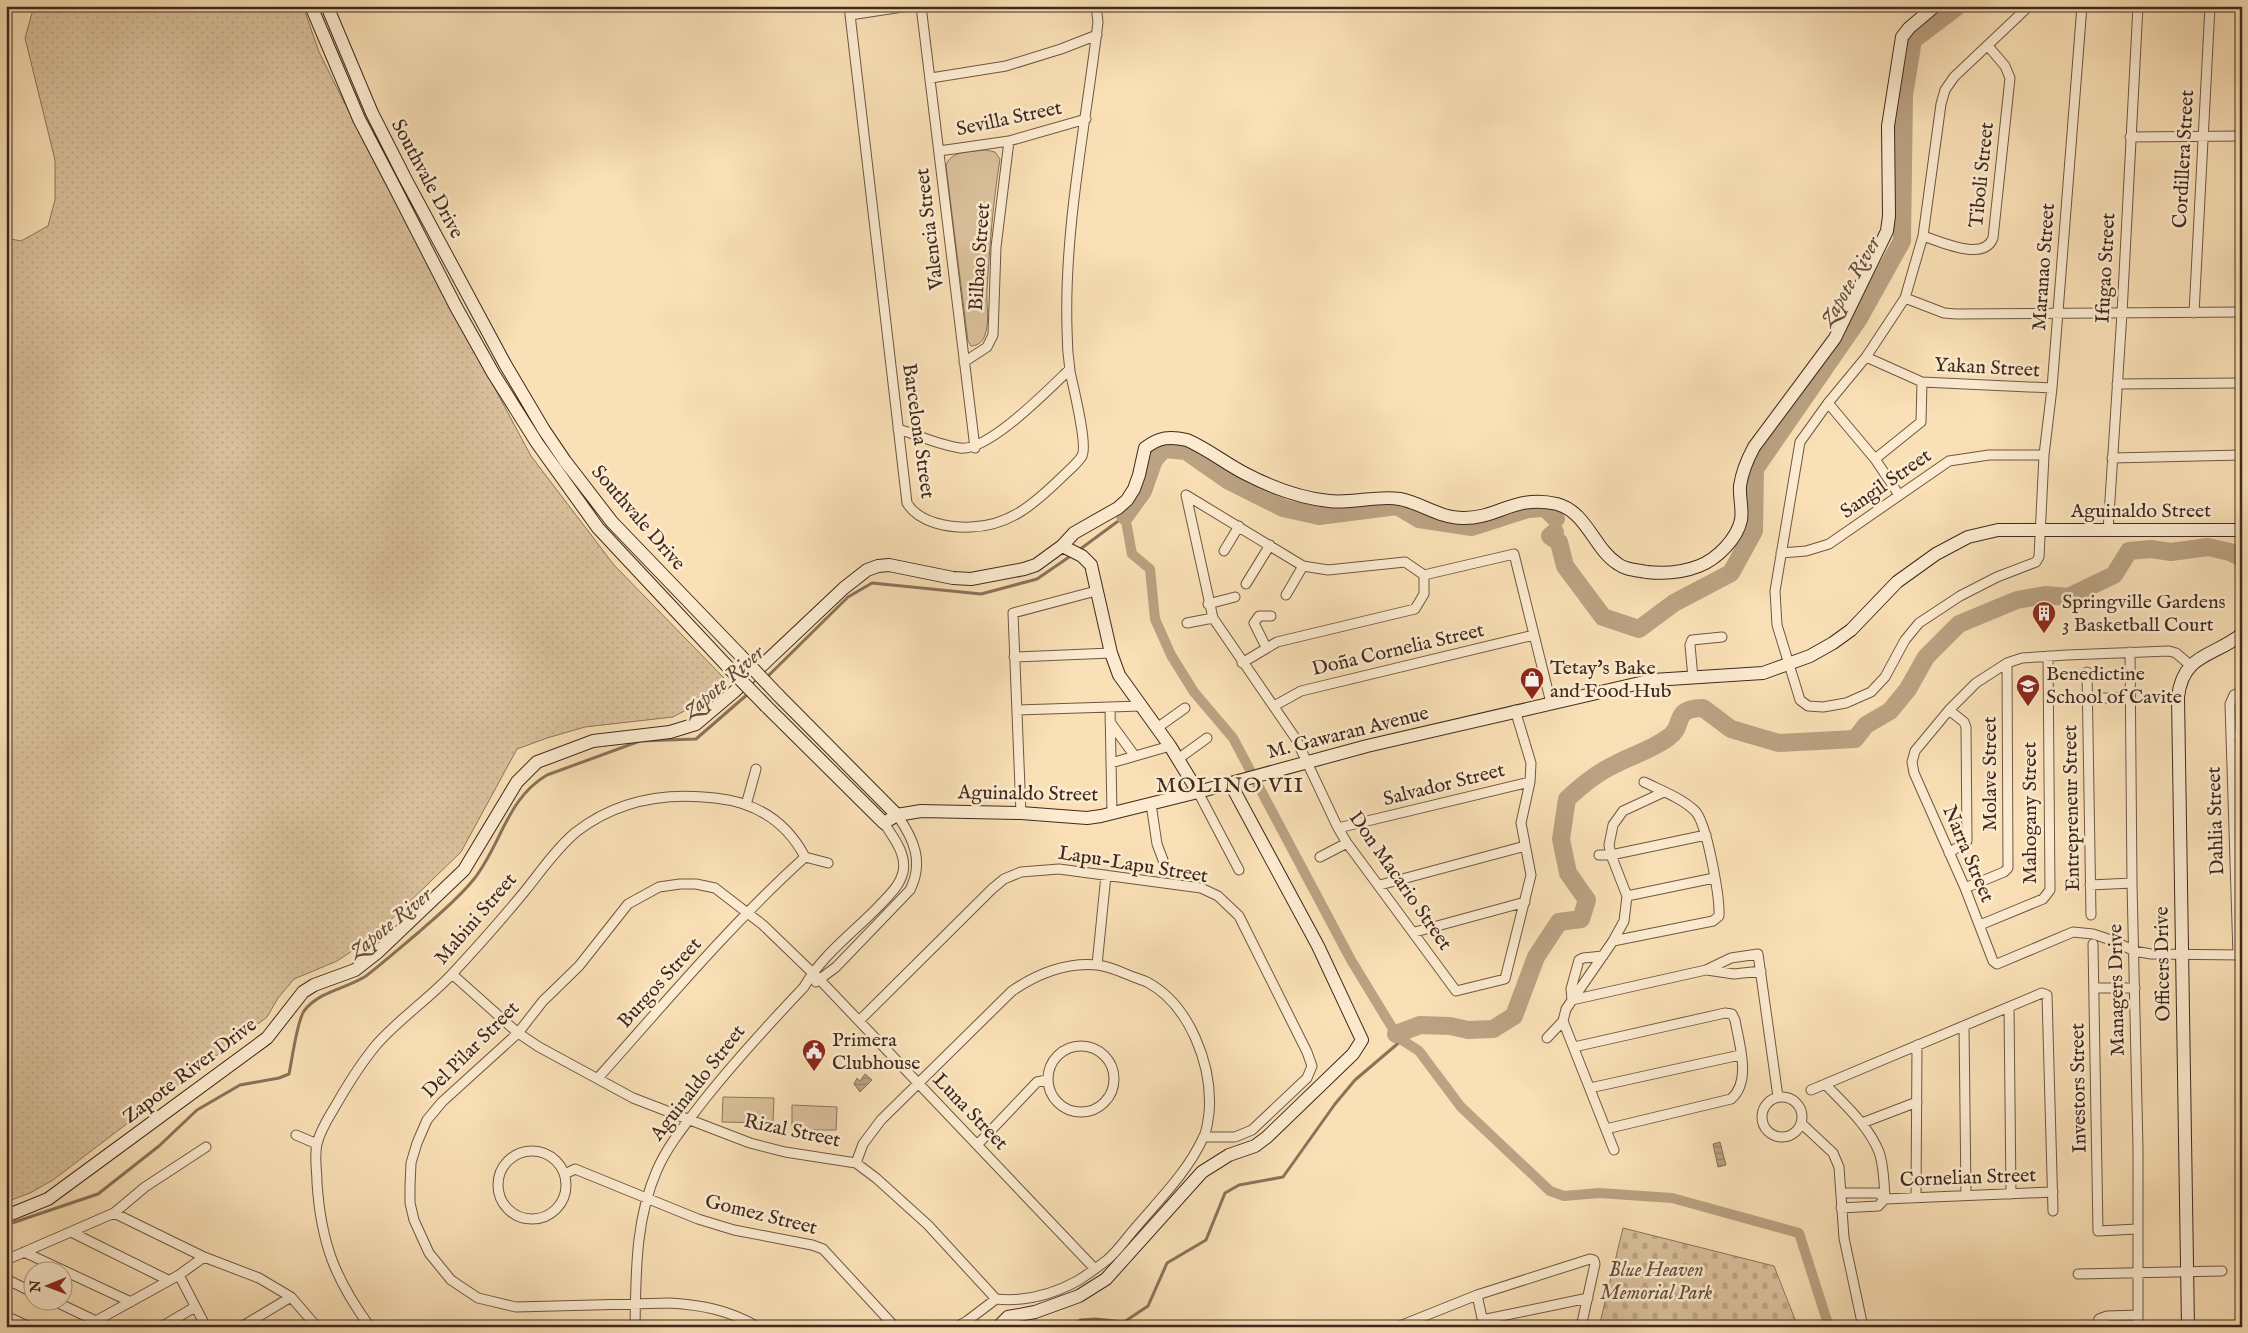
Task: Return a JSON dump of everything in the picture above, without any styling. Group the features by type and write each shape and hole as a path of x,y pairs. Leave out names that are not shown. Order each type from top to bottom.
{"street":[{"name":"Southvale Drive","path":"310,6 352,103 384,168 456,307 493,373 536,443 598,528 766,706 884,823 899,846 904,871 894,890 813,973"},
{"name":"Southvale Drive","path":"327,6 372,113 405,178 500,356 544,430 565,460 612,522 778,695 897,815 905,826 918,858 916,879 904,899 836,967 820,980"},
{"path":"850,11 909,6"},
{"name":"Valencia Street","path":"921,6 975,448"},
{"name":"Barcelona Street","path":"850,11 907,503 912,511 936,523 978,527 1001,522 1025,510 1082,455 1083,442 1070,369 1067,330 1067,286 1075,194 1097,35 1096,6"},
{"name":"Zapote River Drive","path":"6,1216 48,1199 267,1038 302,992 314,985 355,970 378,952 464,870 517,782 528,768 537,762 593,741 612,737 670,732 696,724 736,692 844,588 867,570 889,565 953,578 971,579 1024,569 1047,558 1066,547 1074,533 1118,508 1127,500 1139,475 1145,448 1162,437 1177,437 1188,440 1246,474 1300,496 1330,502 1398,499 1443,515 1459,518 1474,518 1512,504 1536,501 1558,504 1569,509 1583,523 1608,556 1619,565 1633,570 1678,573 1700,566 1713,558 1719,554 1737,531 1741,519 1740,488 1745,464 1754,447 1835,338 1883,243 1889,216 1888,126 1902,37 1909,28 1935,6"},
{"path":"1788,664 1777,625 1775,591 1800,442 1828,403 1866,357 1905,298 1923,236 1941,104 1945,90 1954,77 2029,6"},
{"name":"Maranao Street","path":"1788,664 1803,704 1822,707 1860,698 1871,692 1884,677 1904,640 1919,622 1967,592 1997,577 2036,562 2039,556 2044,456 2052,388 2082,6"},
{"name":"Ifugao Street","path":"2108,531 2138,6"},
{"name":"Cordillera Street","path":"2194,313 2210,6"},
{"path":"931,78 1006,66 1061,49 1097,35"},
{"name":"Tiboli Street","path":"1923,236 1974,251 1984,249 1991,244 2010,78 2005,66 1988,46"},
{"name":"Sevilla Street","path":"939,151 1009,141 1086,119"},
{"path":"2130,137 2242,136"},
{"name":"Bilbao Street","path":"964,362 987,347 993,335 996,247 1009,141"},
{"path":"1905,298 1944,313 1956,314 2242,312"},
{"name":"Yakan Street","path":"1866,357 1922,382 2052,388"},
{"path":"898,429 961,449 975,448 987,441 1024,411 1070,369"},
{"name":"Yakan Street","path":"1875,459 1921,422 1922,382"},
{"path":"2117,384 2242,384"},
{"path":"1828,403 1875,459 1899,495"},
{"name":"Sangil Street","path":"1781,553 1806,551 1829,544 1948,462 1983,455 2044,456"},
{"path":"2112,458 2242,455"},
{"name":"Don Macario Street","path":"1239,526 1186,495 1208,604 1213,618 1242,663 1296,739 1347,843 1415,932 1456,991 1505,979 1525,902"},
{"path":"1224,551 1239,526 1303,566 1328,570 1405,562 1424,576"},
{"name":"M. Gawaran Avenue","path":"1234,782 1306,762 1515,710 1653,680 1763,673 1810,656 1833,643 1851,630 1897,582 1936,554 1968,537 1998,530 2039,530"},
{"name":"Aguinaldo Street","path":"2039,530 2242,530"},
{"path":"1246,584 1270,545"},
{"path":"1066,547 1082,556 1091,565 1111,653 1119,675 1170,746 1198,792 1239,870"},
{"path":"1424,576 1514,554 1551,703"},
{"path":"1286,595 1303,566"},
{"path":"1242,663 1277,642 1414,609 1424,594 1424,576"},
{"path":"1021,812 1013,612 1096,591"},
{"path":"1208,604 1235,597"},
{"path":"1266,647 1254,622 1259,616 1271,616"},
{"path":"1187,623 1213,618"},
{"path":"2190,664 2242,634"},
{"name":"Doña Cornelia Street","path":"1274,706 1301,691 1534,635"},
{"path":"1694,678 1690,645 1692,640 1722,637"},
{"name":"Narra Street","path":"2190,664 2176,653 2169,651 2048,656 2022,658 2007,663 1976,683 1949,710 1915,751 1912,762 1914,772 1965,888 1993,961 1997,964 2073,932 2093,934 2134,951 2181,955 2240,955"},
{"name":"Managers Drive","path":"2130,652 2132,883 2138,1150 2138,1327"},
{"path":"1014,657 1111,653"},
{"name":"Mahogany Street","path":"1980,926 2043,899 2050,890 2048,656"},
{"name":"Molave Street","path":"1965,888 2004,872 2008,868 2007,663"},
{"name":"Officers Drive","path":"2188,1327 2178,697 2179,684 2190,664"},
{"name":"Entrepreneur Street","path":"2088,672 2091,915"},
{"name":"Dahlia Street","path":"2240,955 2238,833 2230,704 2234,695 2242,692"},
{"path":"2088,698 2130,698"},
{"path":"1017,710 1141,706"},
{"path":"1110,707 1112,814"},
{"path":"1157,728 1185,708"},
{"path":"1415,932 1525,902 1531,875 1521,822 1530,782 1530,763 1515,710"},
{"path":"1949,710 1964,722 1966,727 1967,841 1949,853"},
{"path":"1110,722 1134,755"},
{"path":"2231,737 2242,734"},
{"path":"1178,759 1207,738"},
{"path":"1111,762 1170,746"},
{"path":"746,804 756,769"},
{"path":"998,1327 1008,1317 1035,1312 1080,1296 1106,1279 1202,1172 1229,1155 1255,1146 1267,1137 1353,1054 1362,1040 1318,946 1234,782"},
{"name":"Aguinaldo Street","path":"884,823 897,815 921,811 1021,812 1087,818 1112,814 1234,782"},
{"name":"Salvador Street","path":"1338,828 1530,782"},
{"path":"1614,941 1716,920 1719,913 1706,835 1697,812 1644,782"},
{"path":"1614,1150 1564,1021 1566,1009 1614,941 1624,921 1627,896 1610,855 1610,835 1618,816 1628,808 1664,792"},
{"name":"Mabini Street","path":"370,1327 349,1299 335,1269 322,1232 316,1160 317,1144 326,1122 345,1090 378,1043 452,974 553,855 575,833 599,817 632,802 659,796 694,795 730,799 746,804 774,819 786,829 791,834 804,857"},
{"path":"1151,804 1157,844 1163,860"},
{"path":"1599,855 1610,855 1706,835"},
{"path":"1320,857 1347,843"},
{"path":"1380,886 1525,846"},
{"path":"749,913 773,886 804,857 828,863"},
{"name":"Lapu-Lapu Street","path":"860,1021 1004,879 1021,872 1042,869 1106,875 1201,888 1218,896 1239,916 1312,1066 1306,1078 1252,1130 1235,1137 1204,1137"},
{"path":"1097,965 1106,875"},
{"path":"1627,896 1714,878"},
{"path":"2090,885 2132,883"},
{"name":"Del Pilar Street","path":"758,1327 732,1313 715,1308 670,1303 516,1307 478,1298 451,1280 429,1253 421,1238 410,1203 410,1163 424,1128 442,1102 518,1033 543,1001 579,966 628,904 659,887 696,884 715,888 763,924 820,980"},
{"name":"Burgos Street","path":"598,1078 703,960 749,913"},
{"path":"856,929 865,938"},
{"name":"Investors Street","path":"2093,944 2098,1231 2137,1229"},
{"path":"1572,1000 1706,970 1731,958 1758,954 1778,1096"},
{"path":"1572,1000 1570,989 1579,960 1603,956"},
{"path":"856,1163 862,1144 871,1131 1012,991 1033,977 1066,967 1097,965 1111,968 1148,983 1168,999 1184,1018 1199,1045 1206,1064 1209,1082 1209,1113 1204,1137 1170,1188 1108,1259 1095,1268 1064,1288 1037,1297 1020,1300 996,1299 956,1327"},
{"path":"1706,970 1734,974 1761,971"},
{"name":"Aguinaldo Street","path":"635,1303 636,1250 656,1171 665,1153 689,1119 733,1064 804,987 813,973"},
{"name":"Rizal Street","path":"452,974 518,1033 539,1047 633,1098 764,1147 856,1163 876,1178 928,1225 996,1299"},
{"name":"Aguinaldo Street","path":"804,987 820,980"},
{"name":"Luna Street","path":"820,980 1095,1268"},
{"path":"2094,988 2135,988"},
{"path":"1811,1090 2042,993 2047,995 2053,1211"},
{"path":"2008,1007 2011,1194"},
{"path":"1574,1047 1729,1013 1735,1020 1743,1080 1732,1100 1606,1129"},
{"path":"1547,1038 1564,1021"},
{"path":"1964,1026 1966,1195"},
{"path":"1076,1045 1092,1046 1106,1055 1114,1070 1114,1086 1107,1101 1094,1110 1078,1113 1062,1107 1052,1095 1047,1080 1051,1064 1061,1051 1076,1045"},
{"path":"1916,1198 1917,1045"},
{"path":"1590,1088 1740,1055"},
{"path":"977,1145 1037,1082 1047,1080"},
{"path":"1825,1084 1862,1123 1879,1152 1883,1168 1885,1199"},
{"path":"1778,1096 1787,1097 1795,1100 1800,1107 1803,1115 1802,1124 1796,1133 1786,1138 1776,1137 1767,1131 1762,1121 1762,1110 1768,1101 1778,1096"},
{"path":"1862,1123 1917,1102"},
{"path":"1802,1124 1833,1153 1839,1167 1844,1238 1862,1327"},
{"path":"296,1135 317,1144"},
{"path":"6,1260 114,1213 146,1187 206,1147"},
{"path":"530,1150 552,1156 560,1164 565,1174 567,1186 564,1197 559,1207 545,1216 528,1219 518,1216 508,1210 498,1189 502,1167 519,1153 530,1150"},
{"name":"Gomez Street","path":"565,1174 575,1169 698,1219 734,1230 812,1244 823,1249 895,1327"},
{"name":"Cornelian Street","path":"1841,1194 1878,1193 1885,1199 2053,1192"},
{"name":"Cornelian Street","path":"1841,1208 1878,1206 1885,1199"},
{"path":"114,1213 204,1256 259,1278 291,1297 317,1327"},
{"path":"71,1232 168,1280"},
{"path":"24,1252 131,1302"},
{"path":"85,1327 179,1275 204,1256"},
{"path":"1397,1327 1478,1295 1590,1259 1594,1260 1581,1327"},
{"path":"2078,1274 2222,1272"},
{"path":"179,1275 206,1327"},
{"path":"6,1280 22,1287"},
{"path":"1478,1295 1483,1323 1588,1298"},
{"path":"241,1327 291,1297"},
{"path":"635,1303 635,1327"},
{"path":"161,1327 196,1307"},
{"path":"72,1310 96,1321"},
{"path":"2098,1323 2107,1316 2138,1315"},
{"path":"6,1316 30,1327"}],"green space":[{"path":"34,6 303,6 319,52 376,166 531,456 614,565 724,678 688,709 673,717 585,727 517,749 461,852 373,937 337,961 294,979 278,998 267,1017 53,1180 30,1193 6,1202 6,238 21,241 48,226 55,200 55,160 25,38"},
{"path":"986,150 995,152 1000,159 995,191 987,289 988,318 982,341 971,346 968,341 946,166 948,161 957,154"},
{"path":"2242,739 2242,828 2237,829 2235,742"},
{"path":"723,1097 774,1098 773,1123 722,1122"},
{"path":"792,1105 837,1107 836,1130 792,1130"},
{"name":"Blue Heaven Memorial Park","path":"1623,1228 1774,1266 1798,1327 1599,1327"}],"shaded area":[{"path":"865,1074 872,1080 860,1092 854,1084 857,1078 860,1081"},
{"path":"1720,1142 1726,1165 1718,1167 1713,1144"}],"waterway":[{"name":"Zapote River","path":"1555,532 1550,536 1559,542 1565,566 1603,617 1639,629 1674,603 1731,573 1754,531 1755,469 1858,320 1902,241 1904,95 1913,40 1958,6"},
{"name":"Zapote River","path":"1125,516 1143,491 1154,460 1164,449 1186,451 1229,481 1283,508 1319,516 1397,506 1419,519 1472,527 1528,509 1545,508 1556,519"},
{"name":"Zapote River","path":"1079,550 1125,516"},
{"path":"1125,516 1132,554 1150,569 1155,619 1171,655 1194,692 1233,738 1351,960 1396,1034 1419,1051 1461,1107 1550,1191 1564,1196 1599,1193 1672,1198 1799,1233 1829,1327"},
{"path":"1396,1034 1420,1025 1450,1026 1468,1030 1493,1029 1514,1016 1536,957 1559,922 1581,919 1587,900 1568,873 1561,839 1567,799 1601,772 1669,737 1677,728 1682,714 1686,711 1703,708 1731,729 1779,743 1855,739 1866,725 1890,711 1908,689 1926,657 1959,624 2017,600 2045,595 2068,597 2114,575 2129,551 2151,549 2171,552 2208,547 2230,552 2242,558"},
{"name":"Zapote River","path":"767,677 848,597 872,583 981,594 1037,579 1072,555"},
{"name":"Zapote River","path":"6,1225 98,1194 159,1146 197,1110 240,1085 279,1078 289,1074 297,1032 304,1011 317,999 366,976 455,900 483,866 513,809 533,785 547,775 640,741 696,739 749,693"},
{"path":"1073,1327 1080,1320 1096,1319 1124,1322 1148,1306 1167,1263 1206,1240 1225,1193 1239,1185 1283,1177 1335,1104 1355,1080 1402,1040"}],"place":[{"name":"Springville Gardens 3 Basketball Court","path":"2044,634"},
{"name":"Tetay's Bake and Food Hub","path":"1532,700"},
{"name":"Benedictine School of Cavite","path":"2028,707"},
{"name":"Primera Clubhouse","path":"814,1072"}],"district":[{"name":"MOLINO VII","path":"1230,786"}]}
